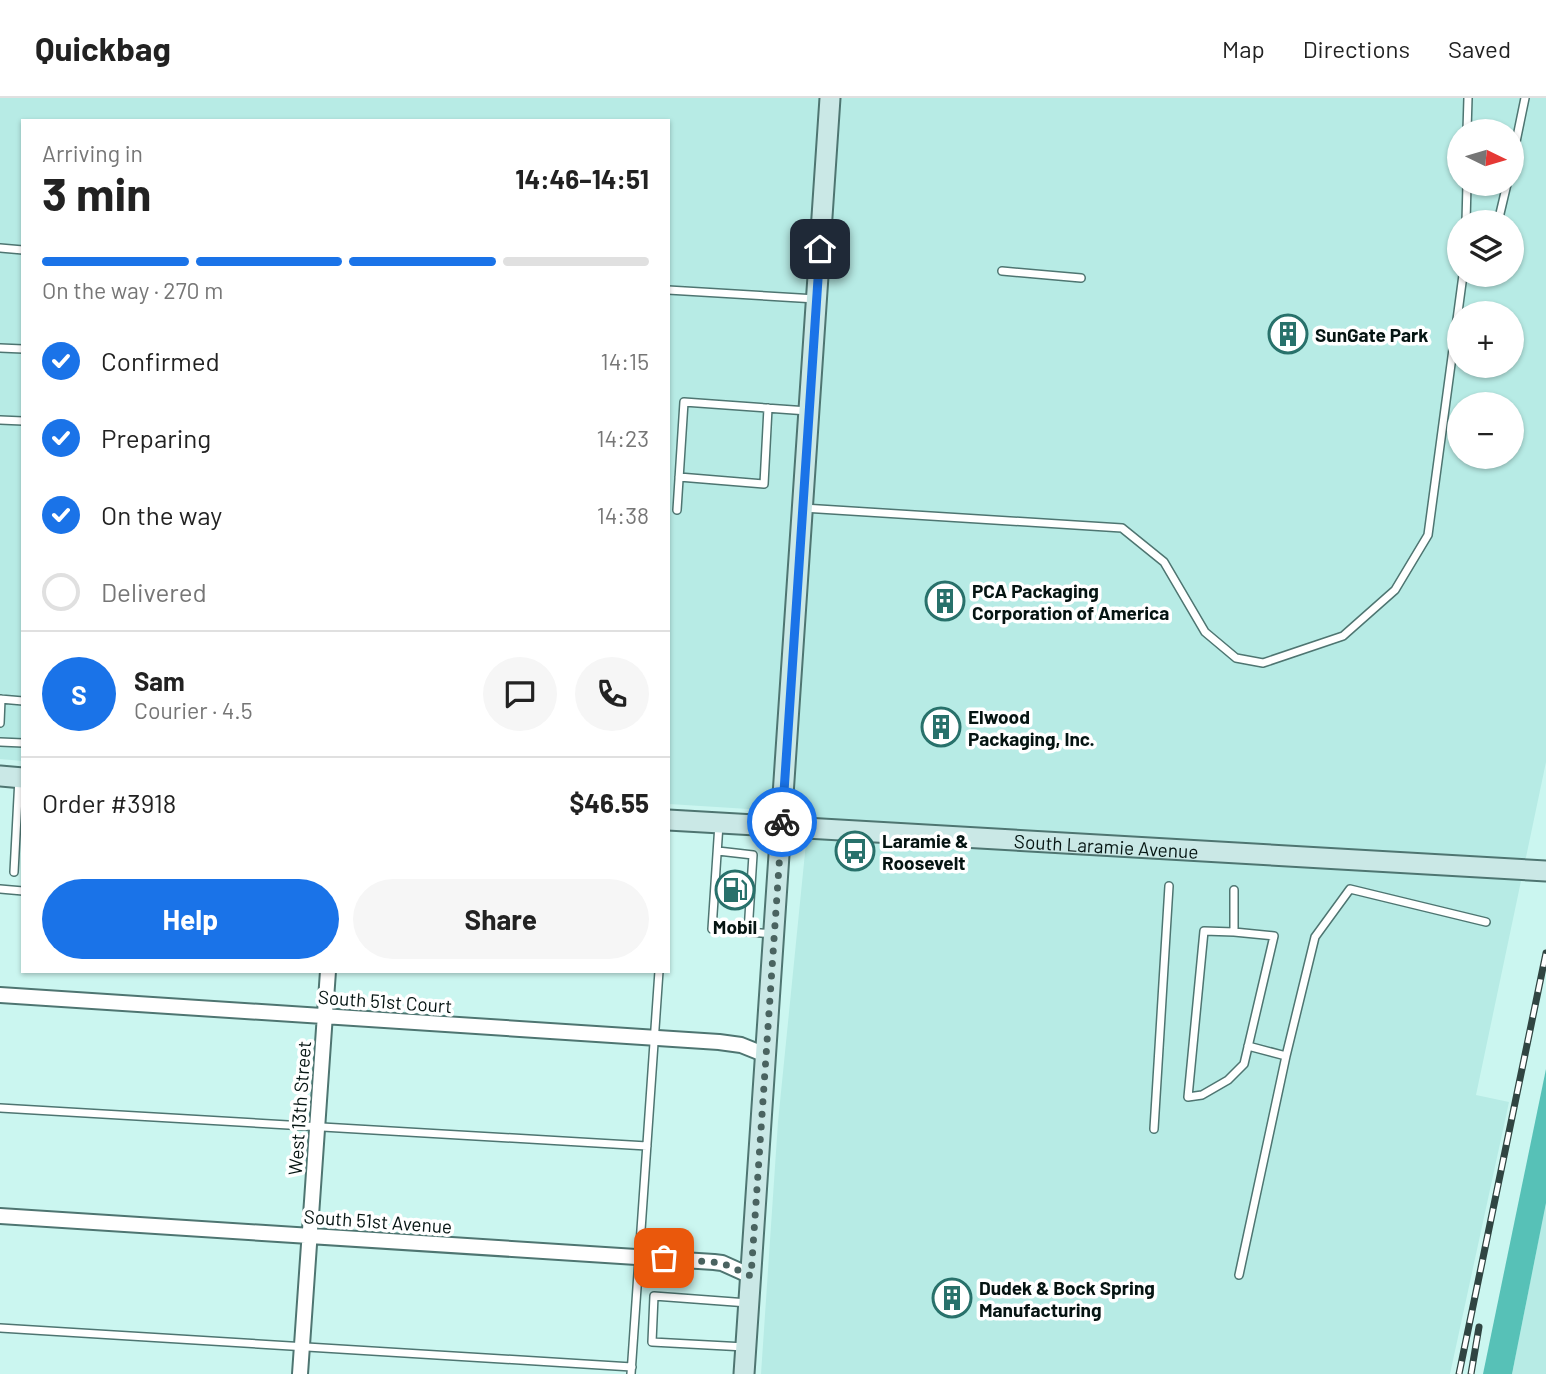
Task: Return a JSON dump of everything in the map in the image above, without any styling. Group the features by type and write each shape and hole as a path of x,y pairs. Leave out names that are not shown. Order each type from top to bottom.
{"main road":[{"path":"744,1374 830,98"},
{"name":"South Laramie Avenue","path":"670,820 1546,871"}],"street":[{"name":"West 13th Street","path":"300,1374 328,973"},
{"name":"South 51st Court","path":"0,995 654,1038 741,1045 766,1055"},
{"name":"South 51st Avenue","path":"0,1216 722,1263 751,1276"}],"lane":[{"path":"1467,119 1468,98"},
{"path":"1521,119 1525,98"},
{"path":"0,248 21,250"},
{"path":"1003,271 1081,278"},
{"path":"803,508 1122,528 1164,562 1205,632 1237,658 1263,663 1343,636 1395,590 1428,535 1460,287"},
{"path":"670,290 817,299"},
{"path":"0,348 21,349"},
{"path":"677,510 684,402 809,411"},
{"path":"679,477 764,484 768,408"},
{"path":"0,420 21,421"},
{"path":"0,723 1,699 21,701"},
{"path":"0,742 21,743"},
{"path":"14,777 14,872"},
{"path":"719,823 712,929 774,934"},
{"path":"718,851 753,855 748,932"},
{"path":"1154,1129 1169,886"},
{"path":"0,889 21,891"},
{"path":"1239,1275 1286,1056 1315,937 1350,889 1486,922"},
{"path":"1234,890 1234,932"},
{"path":"1204,931 1234,932 1275,936 1244,1064 1228,1080 1202,1096 1188,1097 1204,931"},
{"path":"0,1328 632,1370 659,973"},
{"path":"1248,1046 1286,1056"},
{"path":"0,1108 647,1146"},
{"path":"746,1348 652,1342 654,1296 749,1303"}],"shaded area":[{"path":"0,98 1546,98 1546,762 1476,1095 1509,1102 1450,1374 761,1374 778,1122 809,813 670,804 670,119 21,119 21,761 0,759"},
{"path":"1546,1069 1546,1203 1512,1374 1483,1374"},
{"path":"1546,1203 1546,1374 1512,1374"}],"railway":[{"path":"1459,1374 1546,953"},
{"path":"1471,1374 1479,1327"}],"way so far":[{"path":"664,1258 722,1263 751,1276 782,822"}],"place":[{"name":"SunGate Park","path":"1288,334"},
{"name":"PCA Packaging Corporation of America","path":"945,601"},
{"name":"Elwood Packaging, Inc.","path":"941,727"},
{"name":"Laramie & Roosevelt","path":"855,851"},
{"name":"Mobil","path":"735,890"},
{"name":"Dudek & Bock Spring Manufacturing","path":"952,1298"}],"route":[{"path":"782,822 820,249"}]}
